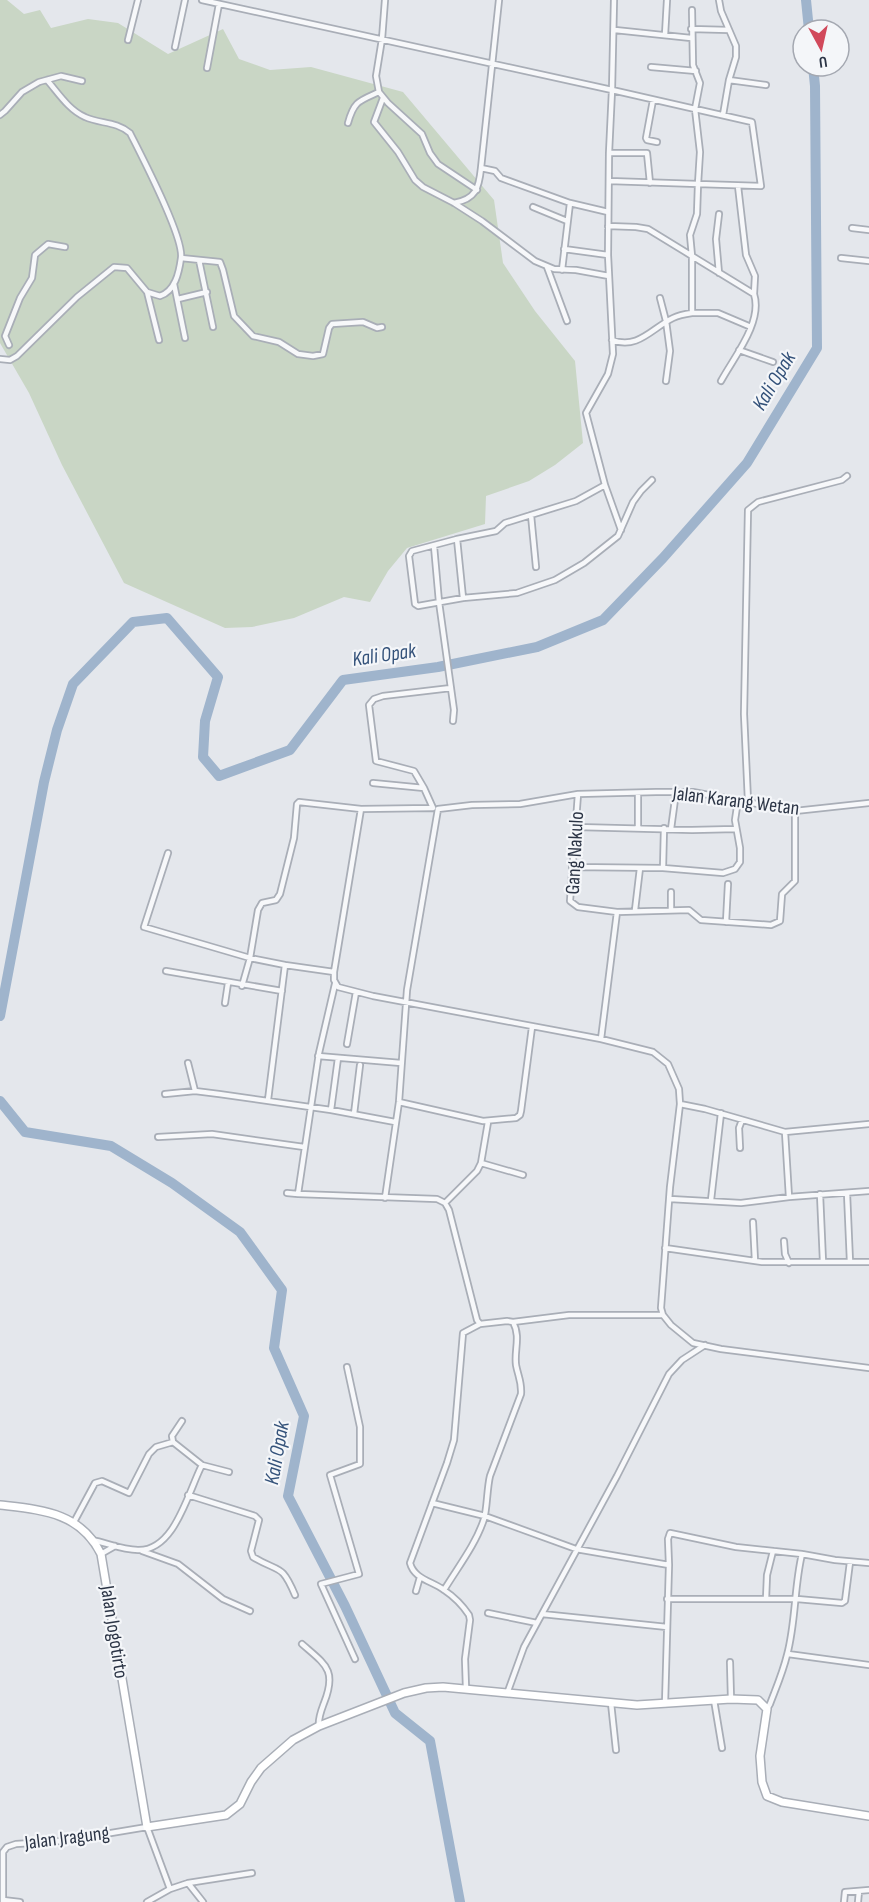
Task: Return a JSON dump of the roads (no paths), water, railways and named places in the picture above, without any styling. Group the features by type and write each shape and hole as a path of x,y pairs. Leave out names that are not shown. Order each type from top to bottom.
{"street":[{"path":"128,40 138,0"},
{"path":"175,47 185,0"},
{"path":"202,0 752,122 761,186 609,181"},
{"path":"385,0 376,76 379,92 422,134 430,153 438,164 477,190"},
{"path":"454,203 471,198 477,190 499,0"},
{"path":"614,0 615,30 608,212 613,354 608,374 586,413 605,484 621,530"},
{"path":"665,35 667,0"},
{"path":"719,0 736,46 736,57 729,80 723,115"},
{"path":"207,68 219,4"},
{"path":"692,10 693,65 700,83 695,109 700,152 697,214 690,235 692,312"},
{"path":"691,29 729,30"},
{"path":"615,30 691,38"},
{"path":"651,67 696,71"},
{"path":"0,115 22,92 39,82 61,76 82,81"},
{"path":"47,80 69,107 82,116 118,125 130,133 172,221 181,258 174,284 170,291 160,296 147,292"},
{"path":"729,80 766,85"},
{"path":"348,123 353,106 358,101 379,92"},
{"path":"383,98 374,122 398,152 415,180 423,187 482,221 535,261 547,267 609,276"},
{"path":"653,100 646,138 657,142"},
{"path":"609,153 647,153 650,183"},
{"path":"481,168 493,170 501,178 570,203 608,212"},
{"path":"721,381 736,353 743,345 755,311 755,276 747,255 742,229 738,186"},
{"path":"562,270 570,203"},
{"path":"533,207 567,221"},
{"path":"719,214 716,239 719,273"},
{"path":"608,226 636,226 648,229 754,294"},
{"path":"852,228 869,230"},
{"path":"5,336 20,298 32,278 35,255 48,244 64,247"},
{"path":"564,249 608,255"},
{"path":"181,258 217,261 221,264 232,312 244,328 258,338 279,342 293,352 312,356 323,354 329,328 335,323 363,322 376,328 382,327"},
{"path":"841,258 869,261"},
{"path":"199,260 213,327"},
{"path":"0,359 10,360 17,356 77,297 114,267 127,268 147,292 159,340"},
{"path":"547,267 567,321"},
{"path":"174,284 185,338"},
{"path":"178,299 207,292"},
{"path":"660,298 666,321 670,357 666,381"},
{"path":"612,340 629,344 666,321 692,312 718,313 751,327"},
{"path":"0,330 9,345"},
{"path":"740,350 773,362"},
{"path":"748,801 744,714 748,510 763,500 842,480 847,476"},
{"path":"605,484 576,501 505,523 496,531 412,551 409,556 415,604 418,606 463,598 517,593 555,580 584,563 618,536 633,502 652,480"},
{"path":"531,515 536,567"},
{"path":"457,539 463,598"},
{"path":"434,546 454,711 453,721"},
{"path":"432,808 414,771 376,761 369,705 374,699 383,696 451,688"},
{"path":"373,783 424,789"},
{"path":"671,829 676,792"},
{"name":"Jalan Karang Wetan","path":"250,958 258,910 262,903 276,900 280,894 294,838 297,804 303,801 361,809 438,809 532,803 578,794 693,792 795,811 869,803"},
{"path":"638,793 638,827"},
{"name":"Gang Nakulo","path":"578,794 570,901 579,907 617,912"},
{"path":"572,867 663,868 723,873 735,869 740,862 735,820 738,800"},
{"path":"298,1194 318,1056 335,984 334,972 361,809"},
{"path":"385,1197 399,1102 406,1002 438,809"},
{"path":"601,1039 617,912 671,909 688,910 701,920 771,925 780,921 782,894 795,881 795,811"},
{"path":"577,827 736,829"},
{"path":"663,868 664,828"},
{"path":"168,854 144,927 250,958 334,972"},
{"path":"635,910 640,868"},
{"path":"726,922 728,884"},
{"path":"671,892 671,909"},
{"path":"242,986 250,958"},
{"path":"268,1100 285,965"},
{"path":"166,971 242,986 282,991"},
{"path":"225,1003 228,983"},
{"path":"335,984 341,989 646,1049 662,1058 668,1064 677,1082 680,1104 665,1248 661,1308 663,1315 693,1343 721,1349 869,1368"},
{"path":"347,1044 356,992"},
{"path":"399,1102 488,1122 516,1118 520,1115 532,1027"},
{"path":"318,1056 401,1063"},
{"path":"331,1110 338,1058"},
{"path":"188,1063 195,1091"},
{"path":"354,1114 360,1065"},
{"path":"165,1094 195,1091 268,1100 395,1122"},
{"path":"680,1104 721,1113 785,1132 869,1124"},
{"path":"711,1200 721,1113"},
{"path":"740,1148 739,1128 742,1120"},
{"path":"445,1203 477,1171 481,1163 488,1122"},
{"path":"785,1132 789,1197"},
{"path":"158,1137 212,1134 304,1147"},
{"path":"481,1163 523,1174"},
{"path":"670,1199 752,1202 869,1191"},
{"path":"287,1192 437,1199 445,1203 459,1247 474,1312 480,1324"},
{"path":"847,1193 850,1262"},
{"path":"820,1194 823,1262"},
{"path":"753,1222 755,1261"},
{"path":"784,1241 785,1254 789,1263"},
{"path":"665,1248 755,1261 869,1262"},
{"path":"466,1688 465,1659 470,1620 465,1609 444,1590 412,1570 410,1563 454,1440 463,1333 480,1324 507,1321 568,1316 663,1315"},
{"path":"444,1590 471,1546 485,1516 486,1491 490,1476 521,1394 522,1385 516,1365 518,1340 513,1322"},
{"path":"508,1691 524,1647 671,1371 682,1360 705,1345"},
{"path":"347,1367 360,1427 360,1464 330,1475 359,1574 321,1584 355,1659"},
{"path":"182,1421 172,1436 173,1442 202,1465 229,1472"},
{"path":"74,1522 95,1483 102,1481 129,1493 149,1454 156,1448 173,1442"},
{"path":"139,1550 154,1547 168,1535 175,1525 202,1465"},
{"path":"188,1495 255,1516 260,1520 251,1551 253,1557 282,1571 295,1595"},
{"path":"432,1503 485,1516 576,1549 669,1565"},
{"name":"Jalan Jogotirto","path":"0,1505 57,1514 74,1522 92,1540 101,1554 147,1827"},
{"path":"665,1704 668,1539 670,1533 674,1532 736,1547 869,1563"},
{"path":"92,1540 139,1550 178,1564 224,1599 250,1611"},
{"path":"101,1554 115,1546"},
{"path":"766,1599 767,1575 773,1551"},
{"path":"802,1554 797,1573 796,1599 788,1654 770,1704 766,1709 760,1756 762,1782 767,1796 782,1802 869,1816"},
{"path":"667,1599 796,1599 843,1603 850,1562"},
{"path":"416,1591 420,1576"},
{"path":"488,1613 537,1623"},
{"path":"542,1614 667,1627"},
{"path":"302,1644 326,1665 331,1677 331,1686 319,1726"},
{"path":"788,1654 869,1665"},
{"path":"730,1662 730,1699"},
{"path":"170,1889 147,1827 226,1815 240,1804 251,1782 276,1753 293,1740 319,1726 404,1693 426,1688 466,1688 611,1703 665,1704 730,1699 758,1700 766,1709"},
{"path":"714,1700 722,1748"},
{"path":"611,1703 616,1750"},
{"name":"Jalan Jragung","path":"3,1901 3,1852 7,1847 147,1827"},
{"path":"147,1902 170,1889 188,1883 252,1873"},
{"path":"188,1883 203,1902"},
{"path":"844,1902 845,1892 869,1890"},
{"path":"858,1902 859,1891"},
{"path":"3,1901 20,1902"}],"waterway":[{"name":"Kali Opak","path":"806,0 808,18"},
{"name":"Kali Opak","path":"0,1016 44,782 57,730 73,684 133,622 167,618 218,677 205,721 203,757 219,776 290,750 343,680 438,667 537,647 603,620 663,558 747,463 817,348 814,78"},
{"name":"Kali Opak","path":"0,1101 25,1132 111,1146 172,1183 240,1232 282,1290 274,1348 304,1416 288,1496 345,1606 395,1713 430,1741 460,1902"}]}
